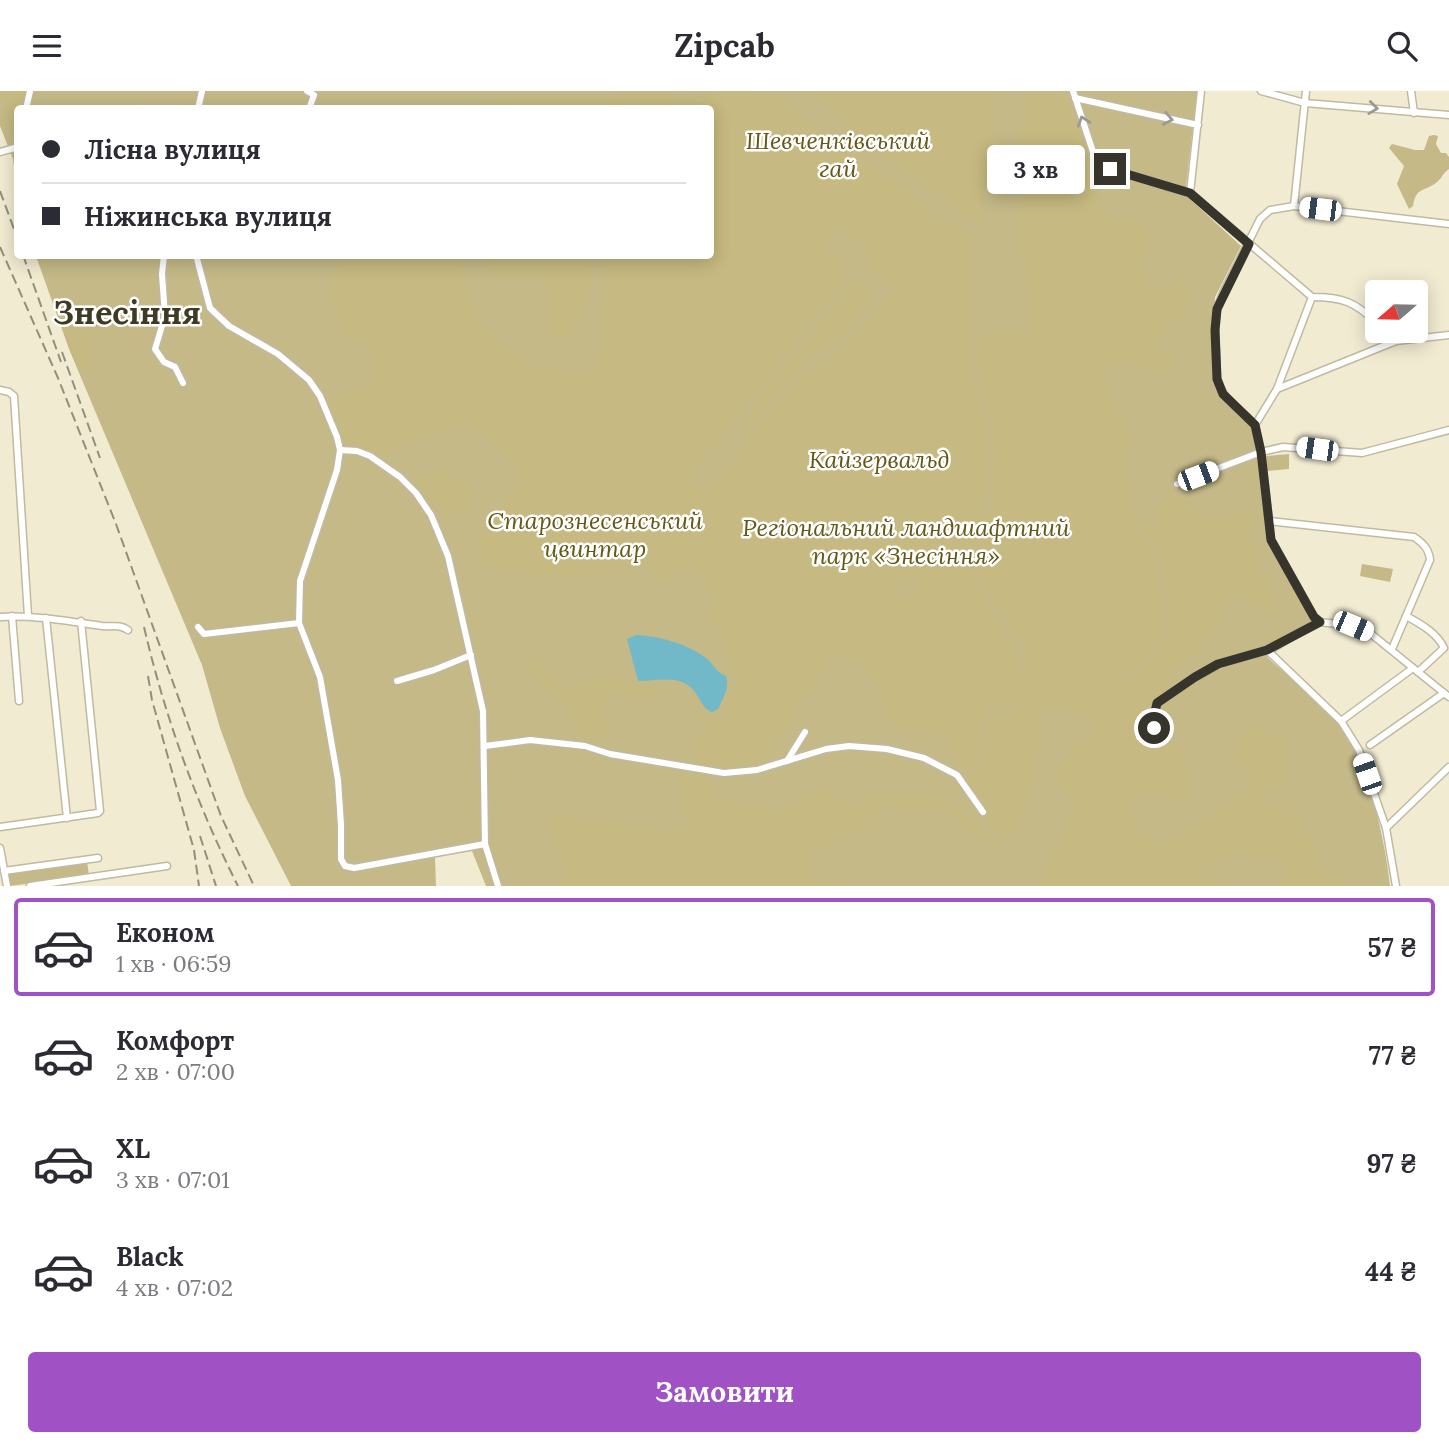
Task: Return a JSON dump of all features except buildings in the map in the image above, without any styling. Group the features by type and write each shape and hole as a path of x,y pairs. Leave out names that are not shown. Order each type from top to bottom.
{"street":[{"path":"307,91 314,95 310,105"},
{"path":"1190,193 1201,91"},
{"path":"1261,91 1305,103 1449,115"},
{"path":"1294,206 1306,91"},
{"path":"1411,91 1414,113"},
{"path":"1074,95 1198,125"},
{"path":"1074,95 1095,158 1103,167 1190,193 1312,297 1351,302 1365,312"},
{"path":"1370,744 1447,695 1370,633 1353,626 1320,622 1314,617 1275,549 1255,425 1223,394 1217,379 1217,309 1260,219 1270,211 1294,206 1449,224"},
{"path":"163,259 165,316 155,349 164,362 175,367 183,383"},
{"path":"196,259 210,308 229,326 278,354 309,380 326,408 337,437 340,450 335,478 300,581 299,623 320,677 338,780 341,859 345,866 354,868 485,845"},
{"path":"1255,425 1277,389 1312,297"},
{"path":"1428,337 1449,335"},
{"path":"1277,389 1391,343"},
{"path":"0,390 14,396 28,616"},
{"path":"1177,484 1261,452 1295,446 1362,453 1449,430"},
{"path":"340,450 358,451 382,463 400,477 425,506 448,557 483,711 485,845 498,886"},
{"path":"1269,521 1414,537 1421,542 1430,559 1392,649"},
{"path":"12,616 19,701"},
{"path":"0,617 28,616 102,626 122,625 128,630"},
{"path":"1341,721 1444,649 1442,643 1422,625 1406,616"},
{"path":"47,618 66,818"},
{"path":"0,827 100,811 80,621"},
{"path":"1139,737 1154,728 1158,721 1156,704 1165,696 1218,664 1267,650 1320,622"},
{"path":"198,627 204,634 299,623"},
{"path":"1267,650 1341,721 1359,750 1386,828 1396,886"},
{"path":"397,681 435,670 471,655"},
{"path":"787,761 804,732"},
{"path":"485,746 530,740 586,746 610,754 724,773 757,770 827,749 849,746 887,750 924,758 957,775 983,813"},
{"path":"1386,828 1449,768"},
{"path":"0,848 7,886"},
{"path":"4,871 98,858"},
{"path":"30,886 167,866"}],"green space":[{"name":"Регіональний ландшафтний парк «Знесіння»","path":"0,91 1197,91 1186,186 1192,201 1241,246 1215,297 1212,373 1218,392 1253,428 1269,542 1320,625 1267,657 1323,706 1349,739 1373,801 1390,886 486,886 472,851 435,857 436,886 291,886 245,796 220,728 202,665 69,349 37,259 714,259 714,105 14,105 14,166 0,126"},
{"path":"5,91 30,91 27,105 14,105 14,131 9,128"},
{"path":"811,91 995,91 988,178 978,222 959,212 938,192 872,146"},
{"path":"1023,91 1067,91 1087,156 1097,204 1115,220 1137,222 1150,235 1141,269 1150,292 1173,285 1183,277 1191,288 1184,317 1164,331 1154,353 1166,355 1176,364 1156,375 1131,363 1103,368 1102,375 1134,444 1121,458 1136,527 1157,570 1161,598 1160,628 1153,650 1141,662 1120,675 1124,679 1143,667 1155,657 1163,643 1168,620 1165,581 1160,560 1142,525 1147,521 1155,527 1162,522 1156,505 1177,493 1196,510 1216,518 1233,520 1241,509 1248,509 1253,527 1244,532 1247,542 1254,544 1258,555 1254,565 1268,585 1280,616 1271,618 1255,605 1243,600 1223,600 1224,607 1218,612 1223,626 1209,635 1204,646 1170,669 1172,683 1141,711 1150,722 1147,736 1169,742 1182,753 1189,769 1193,791 1186,799 1176,801 1158,790 1126,802 1140,833 1166,843 1249,790 1246,768 1233,754 1241,732 1259,726 1272,739 1287,742 1284,785 1262,791 1263,809 1291,799 1302,834 1314,839 1320,869 1337,876 1336,886 1288,886 1284,858 1252,862 1238,849 1196,870 1200,876 1235,886 1034,886 1058,843 1076,797 1051,780 1073,755 1072,742 1090,736 1101,728 1073,712 1041,706 1034,774 1024,807 1009,838 991,832 986,811 972,792 969,776 981,759 986,723 996,715 1014,712 1016,701 992,707 987,713 976,757 966,770 956,764 951,740 938,733 901,732 885,712 876,680 859,663 836,656 792,713 784,735 771,740 772,755 763,766 734,770 689,762 703,729 721,718 737,681 725,650 725,635 708,617 715,601 694,565 671,571 672,583 657,584 652,569 644,564 600,575 562,578 522,573 479,562 478,540 522,482 508,453 465,423 425,439 401,442 383,460 346,443 328,402 379,379 363,340 351,341 333,310 331,283 341,259 463,259 463,286 489,332 528,366 592,376 604,350 606,287 601,259 714,259 714,105 463,105 510,99 647,94 690,98 737,92 777,97 831,139 905,190 925,210 970,236 972,249 969,275 969,356 988,446 983,501 970,558 973,580 1021,659 1020,679 1027,669 1023,646 981,582 979,571 981,539 991,504 995,453 974,350 977,335 1029,329 1025,260 1020,250","holes":["837,227 862,243 869,265 893,290 830,362 801,380 763,421 726,472 704,491 694,490 694,468 846,275 837,257 824,246","900,580 919,583 914,595 905,603 895,596 893,582"]},
{"path":"1429,136 1438,136 1436,144 1441,153 1446,153 1449,157 1449,169 1437,182 1416,195 1413,206 1409,209 1397,184 1404,166 1389,148 1392,144 1424,150"},
{"path":"485,259 589,259 592,284 570,337 548,337 548,288 535,276 504,279 491,273"},
{"path":"855,280 870,295 864,309 839,337 804,361 759,417 743,431 767,386"},
{"path":"83,317 94,329 87,345 93,352 93,361 81,369 76,363 62,324"},
{"path":"1289,454 1289,469 1267,471 1266,456"},
{"path":"439,469 463,486 471,486 475,493 467,510 453,514 445,520 414,478 428,478"},
{"path":"1362,564 1393,569 1390,582 1360,576"},
{"path":"533,659 566,692 573,690 584,680 614,677 663,692 639,700 629,700 617,693 603,709 607,735 590,743 574,727 571,708 561,702 527,664 528,660"},
{"path":"679,772 710,776 717,797 739,805 757,805 768,812 779,812 796,800 832,787 838,803 864,804 866,796 883,794 916,793 935,796 956,807 1001,846 998,851 940,808 878,806 879,827 867,832 839,836 809,856 811,880 841,880 843,886 567,886 548,815 675,832 688,825"},
{"path":"87,861 89,876 9,886 6,872"}],"water":[{"path":"636,635 673,642 709,660 727,680 718,709 712,712 707,709 692,688 678,681 638,681 627,639"}],"railway":[{"path":"0,191 14,229"},
{"path":"0,247 58,378 116,524 221,816 254,886"},
{"path":"24,259 61,362"},
{"path":"62,352 100,458"},
{"path":"144,627 183,759 238,886"},
{"path":"148,676 152,700 194,850 199,886"},
{"path":"200,836 216,886"}],"district":[{"name":"Знесіння","path":"127,312"}],"route":[{"path":"1110,169 1190,193 1249,244 1217,309 1217,379 1223,394 1255,425 1261,452 1271,540 1314,617 1320,622 1267,650 1218,664 1165,696 1156,704 1158,721 1154,728"}],"park label":[{"name":"Шевченківський гай","path":"838,154"},
{"name":"Кайзервальд","path":"879,459"},
{"name":"Старознесенський цвинтар","path":"595,534"}]}
